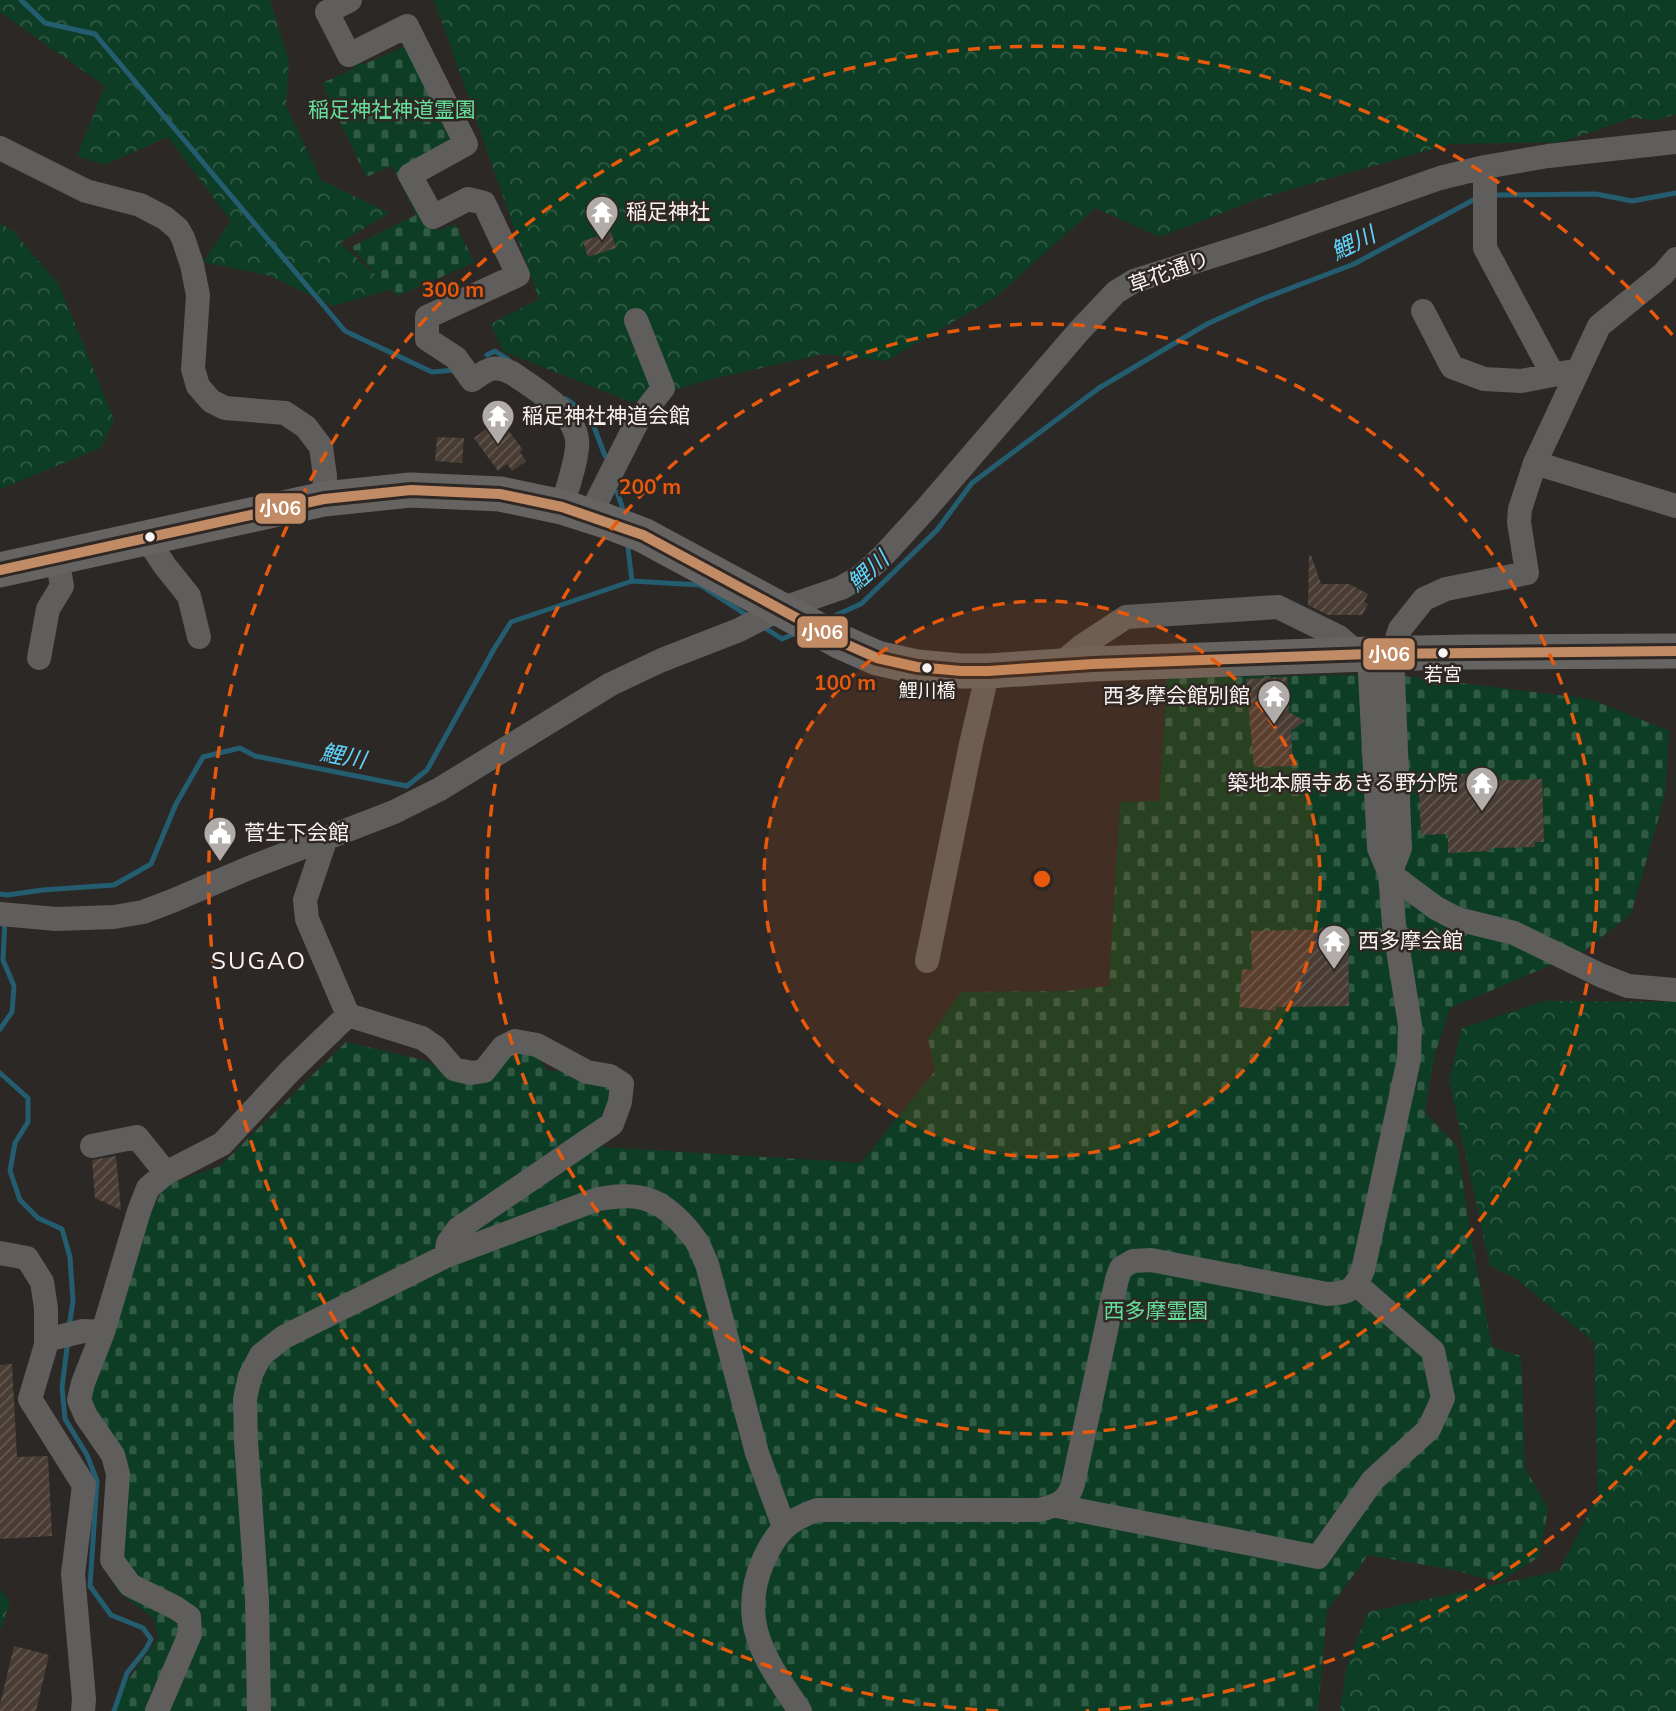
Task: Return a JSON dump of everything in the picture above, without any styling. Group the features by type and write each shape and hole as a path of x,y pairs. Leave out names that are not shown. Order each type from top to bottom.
{"highway":[{"path":"0,570 324,499 411,490 500,494 576,511 643,535 780,614 877,658 918,667 988,671 1374,654 1676,652"}],"street":[{"path":"349,0 327,12 349,55 407,26 466,144 410,175 433,217 468,199 484,203 518,275 427,317 427,339 456,358 471,380 491,367 503,368 564,411 573,427 578,445 576,511"},
{"name":"草花通り","path":"12,915 55,919 114,918 143,912 394,812 440,789 611,684 662,660 841,588 860,577 874,564 925,510 1079,331 1116,292 1134,281 1266,239 1440,178 1485,174 1548,156 1676,142"},
{"path":"0,148 86,191 140,205 165,218 178,229 192,265 198,295 193,369 198,386 211,401 225,408 285,413 306,427 321,447 325,476 324,499"},
{"path":"1485,174 1485,248 1553,375"},
{"path":"1374,654 1400,629 1424,599 1446,589 1527,573 1519,522 1520,509 1535,463 1599,327 1663,274 1676,259"},
{"path":"1423,311 1452,367 1484,379 1521,381 1579,370"},
{"path":"576,511 663,388 636,320"},
{"path":"1535,463 1676,506"},
{"path":"147,539 189,596 199,637"},
{"path":"39,658 48,609 62,586 57,558"},
{"path":"1058,666 1082,646 1126,617 1278,607 1374,654"},
{"path":"1057,1506 1070,1494 1073,1485 1121,1268 1133,1261 1150,1260 1327,1294 1341,1294 1357,1285 1363,1270 1409,1059 1410,1025 1394,924 1390,874 1400,848 1374,654"},
{"path":"928,961 988,671"},
{"path":"326,838 305,900 307,919 348,1015 422,1038 435,1047 454,1069 471,1073 484,1071 503,1047 515,1041 537,1045 587,1072 610,1076 622,1084 620,1102 612,1124 458,1229 448,1243 446,1256"},
{"path":"1390,874 1436,908 1457,919 1514,933 1628,986 1676,990"},
{"path":"157,1711 190,1634 189,1617 130,1585 112,1560 118,1474 113,1455 86,1416 79,1400 93,1332 148,1188 166,1173 222,1144 290,1071 348,1015"},
{"path":"92,1146 137,1137 166,1173"},
{"path":"259,1711 257,1600 245,1399 250,1376 261,1356 284,1337 446,1256 598,1199 640,1197 657,1204 673,1215 697,1241 707,1264 757,1453 785,1527"},
{"path":"0,1254 27,1258 41,1282 46,1308 47,1340 30,1399 85,1485 73,1574 83,1711"},
{"path":"800,1711 770,1667 757,1639 752,1607 756,1577 771,1544 798,1516 817,1510 1039,1510 1057,1506 1318,1558 1373,1480 1429,1429 1443,1398 1433,1350 1357,1285"},
{"path":"47,1340 93,1332"}],"green space":[{"path":"0,0 270,0 289,61 286,105 321,180 389,213 340,243 392,289 333,306 270,276 203,262 231,221 168,137 104,165 77,156 105,86 0,12"},
{"name":"稲足神社神道霊園","path":"330,0 337,0 362,65 418,41 463,138 409,169 437,231 456,224 474,263 397,296 351,247 416,215 392,166 366,177 322,83 356,68"},
{"path":"432,0 1676,0 1676,114 1657,120 1631,118 1562,142 1450,144 1258,199 1160,237 1095,208 997,296 886,361 824,354 712,379 631,402 503,351 491,324 539,299"},
{"path":"0,223 14,232 59,285 114,419 101,448 0,489"},
{"name":"西多摩霊園","path":"1388,674 1590,699 1669,731 1665,795 1631,914 1584,951 1450,1008 1434,1057 1425,1113 1457,1146 1492,1347 1521,1356 1525,1468 1548,1509 1539,1557 1500,1582 1454,1570 1368,1555 1327,1611 1318,1711 116,1711 117,1695 158,1639 154,1618 118,1592 104,1562 110,1469 86,1394 145,1227 164,1186 220,1166 346,1042 427,1061 450,1077 504,1051 532,1050 548,1071 572,1071 601,1079 611,1094 602,1115 604,1147 861,1163 935,1071 928,1039 961,992 1065,991 1109,986 1120,802 1159,801 1167,678"},
{"path":"1545,1001 1676,1002 1676,1711 1340,1711 1347,1665 1368,1612 1559,1571 1598,1495 1594,1342 1515,1278 1490,1266 1449,1079 1462,1028"},
{"path":"0,1589 10,1602 0,1631"}],"building":[{"path":"611,232 616,248 588,257 583,241"},
{"path":"500,419 523,450 520,452 526,461 512,471 507,464 498,471 474,438"},
{"path":"437,437 464,438 462,463 435,461"},
{"path":"1309,555 1321,584 1349,584 1368,594 1364,602 1368,604 1362,615 1328,615 1308,605"},
{"name":"西多摩会館別館","path":"1287,677 1289,712 1305,721 1291,731 1293,766 1254,767 1246,679"},
{"name":"築地本願寺あきる野分院","path":"1477,773 1477,781 1542,779 1544,842 1535,842 1535,847 1448,853 1448,834 1421,835 1419,791 1452,790 1452,779 1461,778 1461,774"},
{"name":"西多摩会館","path":"1348,929 1349,1006 1276,1007 1276,1011 1239,1007 1242,969 1252,970 1251,931"},
{"path":"116,1156 121,1210 95,1198 92,1160"},
{"path":"12,1364 17,1457 48,1456 52,1536 0,1539 0,1365"},
{"path":"14,1646 49,1655 36,1711 0,1711"}],"waterway":[{"path":"21,0 45,23 95,34 345,331 432,372 455,370"},
{"name":"鯉川","path":"1490,195 1596,194 1632,201 1676,193"},
{"name":"鯉川","path":"827,619 861,604 937,530 972,483 1099,388 1207,324 1262,299 1354,264 1477,198"},
{"path":"487,355 495,351 509,360"},
{"path":"566,399 590,416 605,456"},
{"path":"617,492 624,512"},
{"path":"628,548 632,581"},
{"name":"鯉川","path":"0,894 114,885 151,864 176,804 203,757 240,748 255,756 407,786 427,770 511,622 632,581 700,585 748,616"},
{"name":"鯉川","path":"762,626 782,639 796,633"},
{"path":"0,1029 12,1012 14,986 3,960 5,919"},
{"path":"0,1073 28,1098 28,1122 15,1143 10,1171 20,1200 38,1218 62,1229 70,1257 73,1301 69,1327"},
{"path":"68,1340 62,1387 65,1419 87,1455 97,1481 90,1586 111,1615 143,1628 151,1639 127,1673 114,1711"}],"transit line":[{"name":"小06","path":"0,570 324,499 411,490 500,494 562,507 643,535 841,642 877,658 917,667 988,671 1093,664 1369,654 1676,651"}],"place":[{"name":"稲足神社","path":"602,242"},
{"name":"稲足神社神道会館","path":"498,446"},
{"name":"若宮","path":"1443,653"},
{"name":"鯉川橋","path":"927,668"},
{"name":"西多摩会館別館","path":"1274,726"},
{"name":"築地本願寺あきる野分院","path":"1482,813"},
{"name":"菅生下会館","path":"220,863"},
{"name":"西多摩会館","path":"1334,971"}],"district":[{"name":"SUGAO","path":"259,961"}]}
